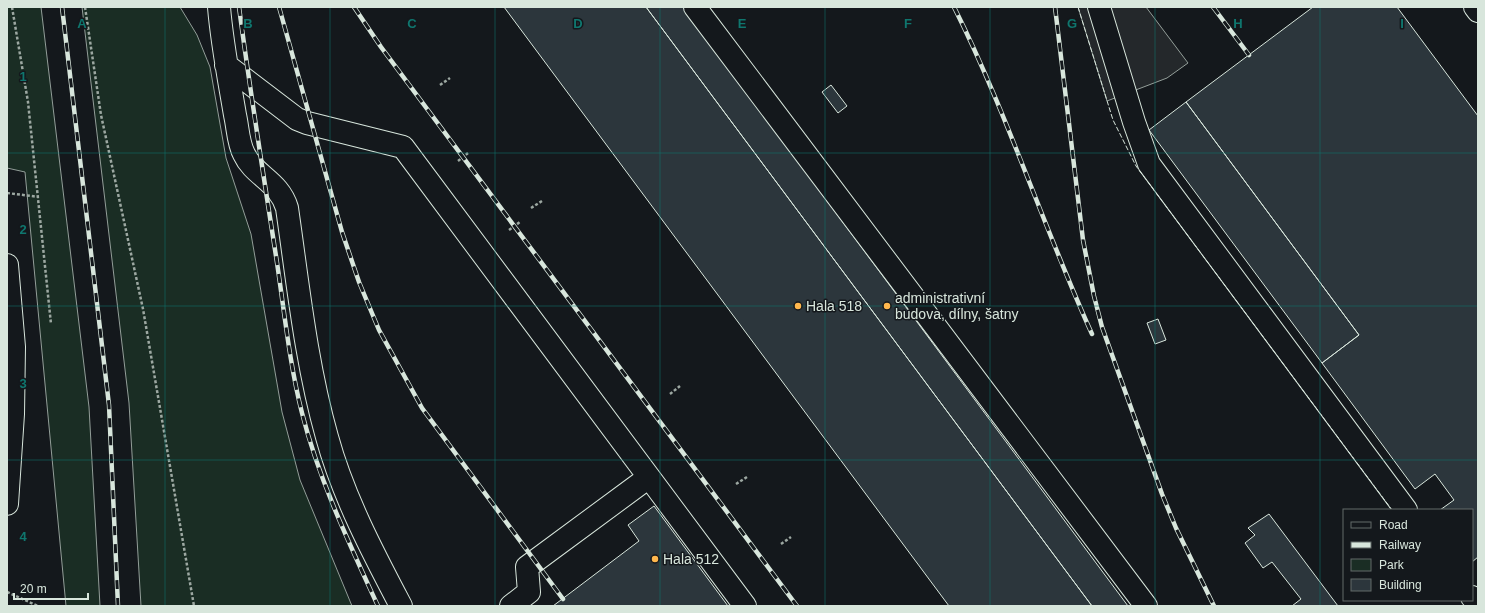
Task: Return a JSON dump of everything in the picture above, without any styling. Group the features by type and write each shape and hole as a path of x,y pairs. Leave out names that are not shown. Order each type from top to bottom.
{"street":[{"path":"219,7 226,65 244,154 252,166 276,186 284,199 287,208 309,355 327,438 359,520 382,570 401,606"},
{"path":"694,7 1146,606"},
{"path":"1099,7 1134,122 1149,164 1405,509"},
{"path":"1475,7 1478,11"},
{"path":"226,65 297,119 307,124 404,147 745,606"},
{"path":"7,265 14,347 13,414 7,504"},
{"path":"511,606 529,592 527,567 649,477"}],"path":[{"path":"12,7 28,102 51,324"},
{"path":"85,7 101,115 143,309 194,606"},
{"path":"440,85 450,78"},
{"path":"458,161 468,153"},
{"path":"7,193 39,197"},
{"path":"531,208 542,201"},
{"path":"509,230 520,222"},
{"path":"670,394 680,386"},
{"path":"736,484 747,477"},
{"path":"781,544 791,536"},
{"path":"7,592 38,606"}],"green space":[{"path":"7,7 41,7 89,407 100,606 66,606 25,172 7,168"},
{"path":"82,7 180,7 197,35 210,67 226,158 251,234 282,412 300,480 352,606 141,606 129,403"}],"shaded area":[{"path":"1078,7 1146,7 1188,63 1167,78 1107,101"}],"building":[{"name":"Hala 518","path":"504,7 646,7 1092,606 949,606"},
{"name":"administrativní budova, dílny, šatny","path":"646,7 683,7 1128,606 1092,606"},
{"path":"1313,7 1397,7 1478,116 1478,557 1473,561 1473,509 1441,509 1454,500 1435,474 1415,489 1322,363 1359,335 1186,102"},
{"path":"831,85 847,106 838,113 822,92"},
{"path":"1186,102 1359,335 1322,363 1149,130"},
{"path":"1158,319 1166,340 1155,344 1147,323"},
{"name":"Hala 512","path":"654,506 728,606 553,606 639,541 628,525"},
{"path":"1269,514 1338,606 1292,606 1301,599 1272,562 1263,568 1245,543 1255,535 1248,528"}],"railway":[{"path":"62,7 109,405 118,606"},
{"path":"239,7 297,394 309,438 326,487 378,606"},
{"path":"279,7 342,232 359,282 379,330 422,408 563,599"},
{"path":"354,7 381,47 797,606"},
{"path":"954,7 991,88 1057,252 1092,334"},
{"path":"1055,7 1083,240 1094,296 1102,327 1162,494 1176,528 1214,606"},
{"path":"1213,7 1249,55"}],"fence":[{"path":"1078,7 1113,120 1136,166 1391,509"}],"place":[{"name":"Hala 518","path":"798,306"},
{"name":"administrativní budova, dílny, šatny","path":"887,306"},
{"name":"Hala 512","path":"655,559"}]}
